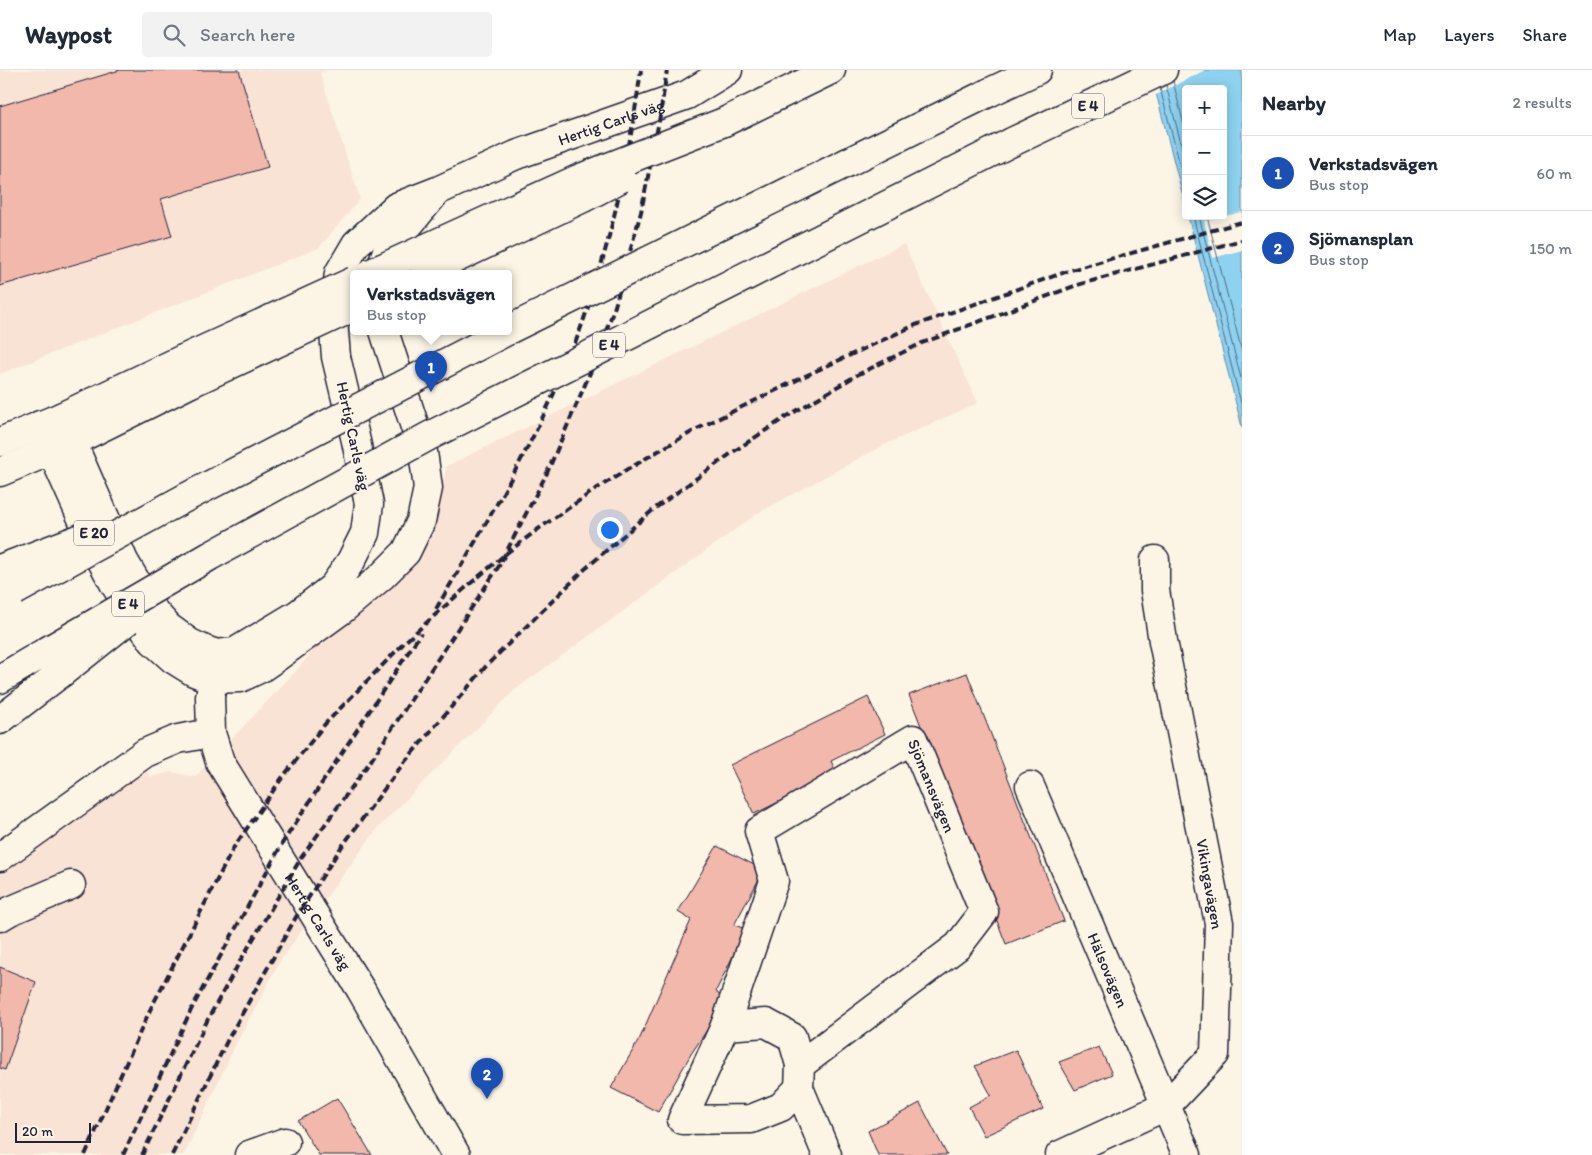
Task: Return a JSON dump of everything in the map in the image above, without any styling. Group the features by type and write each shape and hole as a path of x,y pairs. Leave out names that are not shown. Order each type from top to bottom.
{"main road":[{"name":"Hertig Carls väg","path":"456,1155 361,990 220,762 211,733 210,697 215,667 235,652 298,614 333,587 352,561 364,533 369,504 336,357 333,319 339,273 356,244 396,207 437,191 516,155 687,95 728,70"},
{"path":"430,270 583,198 724,122 831,70"},
{"path":"512,328 1037,70"},
{"name":"E 4","path":"53,662 210,556 429,436 1012,142 1163,70"},
{"path":"378,270 578,179 724,122"},
{"name":"Hertig Carls väg","path":"380,270 387,251 437,191"},
{"path":"0,472 61,447 188,371 350,283"},
{"path":"0,442 50,421 188,371 350,309"},
{"path":"50,421 61,447 152,609 168,627 190,643 215,667 240,678 261,668 343,609 382,576 406,552 421,521 428,488 423,452 385,335"},
{"name":"E 20","path":"4,582 185,498 498,335"},
{"name":"Vikingavägen","path":"1060,1155 1166,1106 1215,1054 1219,923 1163,641 1155,590 1155,560"},
{"path":"0,680 53,662"},
{"path":"0,720 53,662"},
{"path":"0,856 145,753 178,739 211,733"},
{"name":"Sjömansvägen","path":"913,739 984,912 958,946 799,1076 781,1107 751,1119 682,1120 725,1026 774,881 759,831 913,739"},
{"name":"Hälsovägen","path":"1030,786 1187,1155"},
{"path":"0,917 71,885"},
{"path":"725,1026 766,1023 792,1037 799,1076 827,1155"},
{"path":"249,1155 285,1142"}],"shaded area":[{"path":"0,70 329,70 320,73 360,199 319,248 0,374"},
{"path":"904,244 978,403 882,446 758,513 516,689 377,829 281,959 235,1046 184,1155 0,1155 0,838 131,746 151,777 171,772 195,777 296,671 434,514 447,466"}],"water":[{"path":"1150,70 1242,70 1242,427 1189,220 1227,220 1227,85 1182,85 1182,193"}],"pier":[{"path":"1148,70 1205,70 1154,96"},
{"path":"1242,212 1242,250 1213,258 1204,221 1227,220 1227,216"}],"building":[{"path":"120,70 239,70 268,167 161,199 172,236 0,286 0,106"},
{"path":"967,673 1064,921 1006,944 909,695"},
{"path":"868,697 885,734 831,761 837,774 754,814 730,765"},
{"path":"717,846 764,870 734,925 746,929 716,991 725,1003 691,1054 658,1112 611,1088 640,1038 691,920 678,912"},
{"path":"0,967 36,982 5,1070 0,1068"},
{"path":"1099,1047 1112,1074 1075,1090 1059,1062"},
{"path":"1016,1050 1043,1109 984,1136 969,1107 991,1095 975,1066"},
{"path":"337,1098 372,1155 319,1155 298,1121"},
{"path":"920,1103 947,1155 878,1155 868,1131"}],"railway":[{"path":"436,609 488,520 537,429 566,366 580,330 613,221 629,146 641,70"},
{"path":"142,1155 208,1019 301,858 372,759 499,566 547,473 596,359 615,306 641,212 667,70"},
{"path":"85,1155 150,1010 234,847 282,778 325,724 406,641 508,552 596,489 697,429 913,326 1071,270 1242,222"},
{"path":"172,1155 228,1039 296,917 340,849 402,765 487,665 585,569 654,509 736,450 786,417 857,375 922,343 1077,285 1242,240"},
{"path":"123,1155 192,1008 283,842 421,633"}],"place":[{"name":"Verkstadsvägen","path":"431,392"},
{"name":"Sjömansplan","path":"487,1099"}]}
